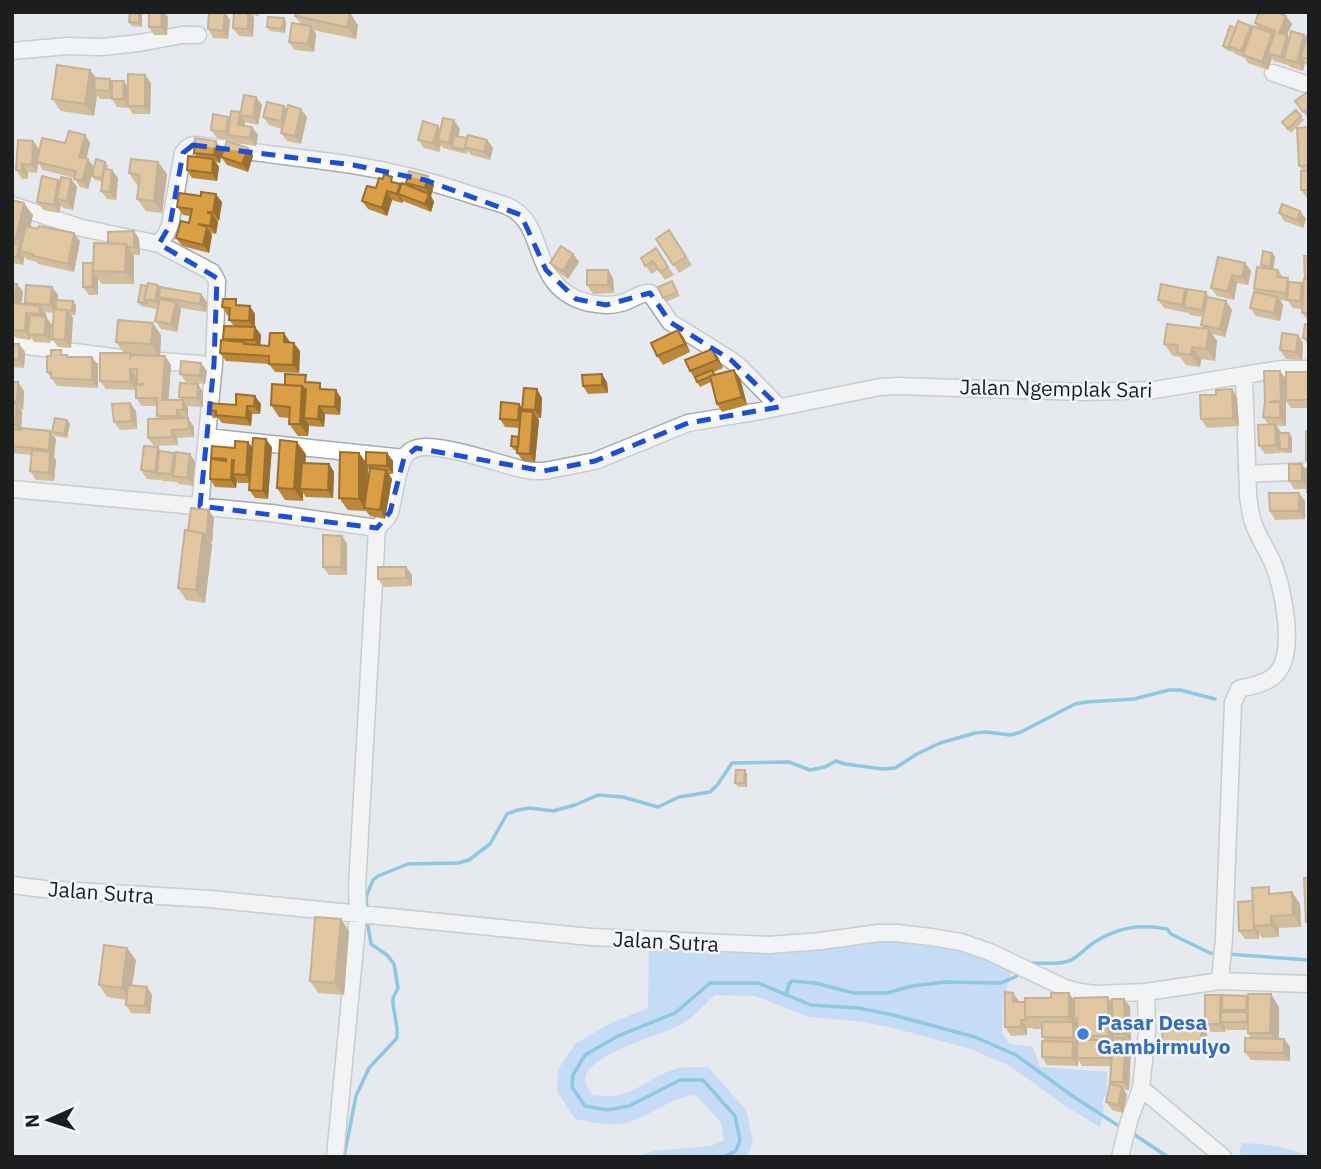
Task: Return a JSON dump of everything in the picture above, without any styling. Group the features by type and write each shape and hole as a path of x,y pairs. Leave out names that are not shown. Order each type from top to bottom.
{"street":[{"path":"12,51 66,46 102,47 198,35"},
{"path":"1273,73 1309,85"},
{"path":"159,244 170,225 183,153 193,145 352,165 425,180 507,206 521,215 536,240 546,270 555,284 576,299 606,305 621,303 645,292 650,293 670,322 731,360 779,407"},
{"path":"12,205 82,228 159,244 204,267 215,276 214,364 200,506"},
{"path":"12,344 106,357 214,364"},
{"name":"Jalan Ngemplak Sari","path":"404,458 416,448 440,448 532,471 553,470 595,461 688,423 863,390 889,387 1083,392 1155,390 1283,369 1309,369"},
{"path":"1221,974 1234,703 1239,689 1265,682 1277,674 1283,662 1287,641 1278,578 1250,512 1244,375"},
{"path":"207,437 404,458 390,512 377,528 356,887 365,915 335,1157"},
{"path":"1248,474 1309,471"},
{"path":"12,489 271,513 377,528"},
{"name":"Jalan Sutra","path":"12,885 210,899 591,937 747,945 795,944 897,933 961,942 990,952 1066,988 1096,994 1146,992 1221,974 1309,984"},
{"path":"1120,1157 1129,1121 1142,1088 1147,1032 1146,992"},
{"path":"1142,1088 1223,1157"}],"highlighted area":[{"path":"193,145 353,165 425,180 521,215 546,270 576,299 606,305 650,293 670,322 731,360 779,407 688,423 595,461 544,471 416,448 404,458 390,512 377,528 200,506 214,364 217,278 159,244 170,225 183,153"}],"shaded area":[{"path":"878,939 960,948 1012,969 1004,997 1002,1033 1010,1044 1033,1047 1040,1067 1107,1072 1107,1094 1102,1101 1104,1109 1100,1127 1010,1066 971,1049 890,1027 809,1017 755,996 715,995 682,1024 626,1046 598,1062 589,1070 585,1080 592,1095 616,1095 627,1093 675,1069 708,1067 746,1110 753,1141 747,1157 637,1157 654,1151 711,1146 724,1140 721,1123 696,1095 673,1101 635,1120 613,1124 575,1119 557,1091 558,1070 575,1044 611,1023 648,1008 649,946"},
{"path":"1243,1143 1277,1147 1309,1157 1243,1157 1239,1151"}],"building":[{"path":"130,12 139,12 139,23 129,22"},
{"path":"149,12 162,12 161,27 149,27"},
{"path":"209,12 225,12 223,31 208,29"},
{"path":"234,12 248,12 248,29 233,28"},
{"path":"296,12 350,13 347,27 295,16"},
{"path":"1259,12 1277,12 1286,16 1279,33 1287,35 1281,57 1268,53 1275,31 1255,23"},
{"path":"268,17 284,18 282,29 267,27"},
{"path":"1238,21 1251,26 1241,51 1229,46"},
{"path":"292,23 311,26 308,44 289,42"},
{"path":"1230,26 1236,28 1230,49 1223,46"},
{"path":"1253,26 1272,33 1262,62 1243,55"},
{"path":"1291,31 1304,35 1297,62 1284,59"},
{"path":"1307,36 1309,37 1309,59 1301,57"},
{"path":"57,65 90,70 85,104 52,99"},
{"path":"128,74 145,75 145,106 128,106"},
{"path":"95,78 110,79 110,91 94,90"},
{"path":"112,81 124,81 123,99 112,99"},
{"path":"1309,91 1309,108 1303,112 1295,101"},
{"path":"244,95 256,97 253,117 240,115"},
{"path":"267,102 284,106 281,121 263,117"},
{"path":"288,105 301,109 295,136 281,133"},
{"path":"1296,110 1301,116 1288,129 1282,122"},
{"path":"231,111 240,112 238,125 252,127 250,138 228,135"},
{"path":"213,114 228,117 226,132 211,130"},
{"path":"443,118 454,120 449,143 438,140"},
{"path":"423,121 438,126 433,143 418,140"},
{"path":"1309,127 1309,165 1299,166 1297,128"},
{"path":"69,131 85,135 79,157 88,159 82,181 74,179 76,171 37,162 42,138 65,143"},
{"path":"468,135 487,140 484,152 465,147"},
{"path":"454,136 467,138 464,150 452,147"},
{"path":"195,138 216,141 214,155 194,153"},
{"path":"18,140 33,141 32,165 22,164 22,171 16,170"},
{"path":"227,141 248,148 242,164 221,157"},
{"path":"188,156 213,159 212,173 187,170"},
{"path":"96,159 105,162 102,178 92,176"},
{"path":"131,159 158,162 154,201 137,199 140,175 129,173"},
{"path":"104,169 112,170 110,192 101,191"},
{"path":"409,171 428,176 425,188 406,183"},
{"path":"1301,171 1309,171 1309,190 1301,190"},
{"path":"384,174 392,177 391,182 400,184 397,194 387,191 382,208 362,201 367,186 376,188 379,178 383,179"},
{"path":"42,176 58,180 54,205 37,202"},
{"path":"61,177 71,179 67,201 57,199"},
{"path":"402,183 429,194 425,204 398,194"},
{"path":"201,192 216,194 213,212 208,212 212,214 210,226 198,224 207,227 203,245 176,238 181,221 189,223 192,209 177,207 179,193 201,196"},
{"path":"12,200 24,203 16,238 12,237"},
{"path":"1282,204 1300,211 1297,220 1279,213"},
{"path":"26,226 74,233 68,264 20,251"},
{"path":"669,230 686,257 673,265 656,239"},
{"path":"134,231 134,247 108,243 108,232"},
{"path":"12,243 19,244 17,257 12,256"},
{"path":"94,243 126,244 125,272 93,271"},
{"path":"561,246 573,254 563,271 550,263"},
{"path":"656,248 668,267 660,272 653,261 645,266 641,258"},
{"path":"1263,251 1272,253 1270,267 1261,265"},
{"path":"1304,256 1309,256 1309,279 1305,279"},
{"path":"1218,257 1245,263 1242,277 1232,275 1228,291 1211,288"},
{"path":"83,263 93,263 92,287 83,287"},
{"path":"1257,267 1278,270 1277,277 1288,278 1286,293 1254,289"},
{"path":"587,270 608,270 608,285 587,285"},
{"path":"1304,279 1309,279 1309,313 1302,313"},
{"path":"672,281 677,292 663,298 658,287"},
{"path":"1289,282 1302,283 1300,301 1287,300"},
{"path":"12,283 17,284 15,299 12,298"},
{"path":"148,283 158,285 155,301 144,299"},
{"path":"1161,284 1185,289 1182,305 1158,300"},
{"path":"26,285 52,287 50,305 25,303"},
{"path":"141,285 147,286 144,299 147,303 138,302"},
{"path":"160,287 201,294 200,304 159,297"},
{"path":"1187,289 1206,292 1202,310 1184,307"},
{"path":"1254,292 1277,297 1274,313 1250,308"},
{"path":"1207,297 1226,301 1220,329 1201,325"},
{"path":"160,299 176,302 171,324 155,321"},
{"path":"223,299 236,299 236,305 250,306 249,321 229,320 230,308 222,307"},
{"path":"56,300 73,301 72,311 56,309"},
{"path":"13,303 40,306 40,314 26,313 25,331 12,330"},
{"path":"54,309 67,310 65,340 52,339"},
{"path":"30,315 46,317 44,335 28,334"},
{"path":"118,320 153,323 151,344 116,342"},
{"path":"1167,324 1209,329 1206,349 1192,347 1191,355 1177,353 1178,345 1164,344"},
{"path":"1305,324 1309,324 1309,339 1303,338"},
{"path":"224,326 255,327 254,340 223,339"},
{"path":"678,330 685,344 657,356 651,343"},
{"path":"270,333 284,333 284,342 294,343 293,365 269,364 269,356 220,353 221,340 269,346"},
{"path":"1282,333 1298,335 1296,352 1280,350"},
{"path":"12,344 19,344 19,360 12,359"},
{"path":"712,349 717,360 690,371 685,360"},
{"path":"51,350 61,350 61,355 67,357 92,357 92,380 51,378 51,372 47,372 47,356 51,356"},
{"path":"100,353 130,353 130,358 132,355 165,356 162,400 183,400 183,410 177,410 177,416 157,416 157,398 136,398 136,385 143,385 137,384 137,369 130,369 130,382 100,381"},
{"path":"181,361 201,363 200,376 180,374"},
{"path":"712,370 714,375 697,382 695,377"},
{"path":"734,370 742,397 717,404 710,376"},
{"path":"1264,371 1280,371 1281,400 1269,402 1280,402 1280,418 1263,417"},
{"path":"1286,372 1309,372 1309,400 1286,400"},
{"path":"285,374 306,375 305,382 320,383 320,389 336,390 335,407 319,406 318,419 304,418 306,389 302,386 285,385"},
{"path":"602,374 602,385 583,386 582,375"},
{"path":"12,382 18,382 17,402 12,401"},
{"path":"180,383 198,384 197,398 179,397"},
{"path":"272,384 302,386 300,424 289,424 290,407 271,405"},
{"path":"524,388 537,389 535,410 522,409"},
{"path":"1232,389 1233,418 1201,419 1200,395 1216,395 1216,390"},
{"path":"236,394 255,396 254,406 247,406 246,418 216,415 216,411 208,410 208,403 236,405"},
{"path":"501,402 519,404 518,420 500,419"},
{"path":"12,403 17,404 15,425 12,425"},
{"path":"130,403 132,421 114,422 112,404"},
{"path":"521,411 533,412 530,454 517,453"},
{"path":"55,418 67,420 64,434 52,432"},
{"path":"188,418 189,429 172,430 172,437 148,438 148,419"},
{"path":"1275,424 1276,445 1259,446 1258,425"},
{"path":"12,429 50,431 49,450 12,446"},
{"path":"1306,431 1309,431 1309,460 1306,460"},
{"path":"1279,433 1289,433 1289,449 1280,449"},
{"path":"512,436 519,437 518,447 511,446"},
{"path":"253,438 266,439 263,491 249,490"},
{"path":"280,440 297,442 294,489 277,488"},
{"path":"235,441 248,442 246,475 233,474 232,460 231,480 210,479 211,459 226,461 211,458 212,446 235,448"},
{"path":"144,446 158,447 155,472 141,470"},
{"path":"32,450 50,452 49,473 30,471"},
{"path":"159,451 174,453 171,474 157,473"},
{"path":"176,452 190,454 187,478 173,476"},
{"path":"340,452 359,453 359,499 339,498"},
{"path":"366,452 387,453 387,466 366,465"},
{"path":"302,463 329,464 328,490 300,489"},
{"path":"1289,464 1302,464 1302,481 1289,481"},
{"path":"370,468 386,470 380,510 364,508"},
{"path":"1309,468 1309,492 1307,492"},
{"path":"1269,493 1299,493 1299,511 1270,511"},
{"path":"191,508 209,510 206,535 188,531"},
{"path":"185,530 203,533 196,590 178,588"},
{"path":"323,535 342,536 341,567 323,567"},
{"path":"378,567 406,567 406,578 378,579"},
{"path":"736,770 745,770 744,783 735,783"},
{"path":"1304,878 1309,878 1309,922 1306,922"},
{"path":"1269,887 1269,894 1292,892 1293,915 1271,916 1271,925 1254,926 1252,888"},
{"path":"1253,901 1254,930 1239,931 1238,902"},
{"path":"315,917 341,919 335,983 310,981"},
{"path":"104,945 127,948 122,988 99,985"},
{"path":"128,985 147,987 145,1006 126,1005"},
{"path":"1005,992 1013,993 1013,1002 1025,1002 1026,1020 1021,1020 1021,1027 1005,1027"},
{"path":"1051,993 1069,993 1069,1017 1025,1017 1025,998 1051,998"},
{"path":"1248,994 1271,994 1270,1033 1248,1033"},
{"path":"1205,995 1220,995 1220,1024 1205,1024"},
{"path":"1222,995 1247,996 1246,1010 1222,1010"},
{"path":"1108,997 1108,1036 1078,1036 1074,998"},
{"path":"1112,999 1124,999 1125,1034 1113,1034"},
{"path":"1221,1012 1247,1012 1247,1022 1221,1022"},
{"path":"1042,1022 1073,1022 1073,1038 1042,1037"},
{"path":"1163,1023 1201,1024 1201,1042 1162,1042"},
{"path":"1113,1038 1126,1039 1123,1082 1110,1082"},
{"path":"1245,1038 1284,1039 1284,1053 1245,1052"},
{"path":"1077,1040 1108,1040 1108,1058 1077,1058"},
{"path":"1042,1041 1073,1042 1072,1058 1042,1057"},
{"path":"1110,1084 1122,1087 1118,1105 1106,1102"}],"waterway":[{"path":"367,909 366,897 373,880 378,876 408,864 458,863 469,860 490,844 507,814 518,810 530,808 553,811 598,795 623,797 658,807 679,797 710,792 732,763 789,762 810,770 836,761 883,769 895,768 940,743 975,733 1010,735 1021,732 1075,704 1134,699 1169,690 1180,690 1215,699"},
{"path":"344,1157 356,1096 369,1068 397,1038 393,998 398,988 394,964 387,955 371,944 367,920"},
{"path":"1031,964 1067,962 1102,938 1120,930 1138,927 1167,929 1171,934 1210,953 1219,954"},
{"path":"1227,954 1309,960"},
{"path":"786,995 792,981 815,983 854,993 887,993 912,986 945,982 1001,983 1022,972"},
{"path":"723,1157 736,1151 740,1140 735,1116 703,1080 680,1080 629,1106 607,1110 585,1106 572,1087 573,1075 585,1055 618,1036 675,1013 710,983 758,983 811,1005 858,1008 975,1037 1016,1055 1122,1128"},
{"path":"1132,1133 1168,1157"}],"place":[{"name":"Pasar Desa Gambirmulyo","path":"1083,1034"}]}
